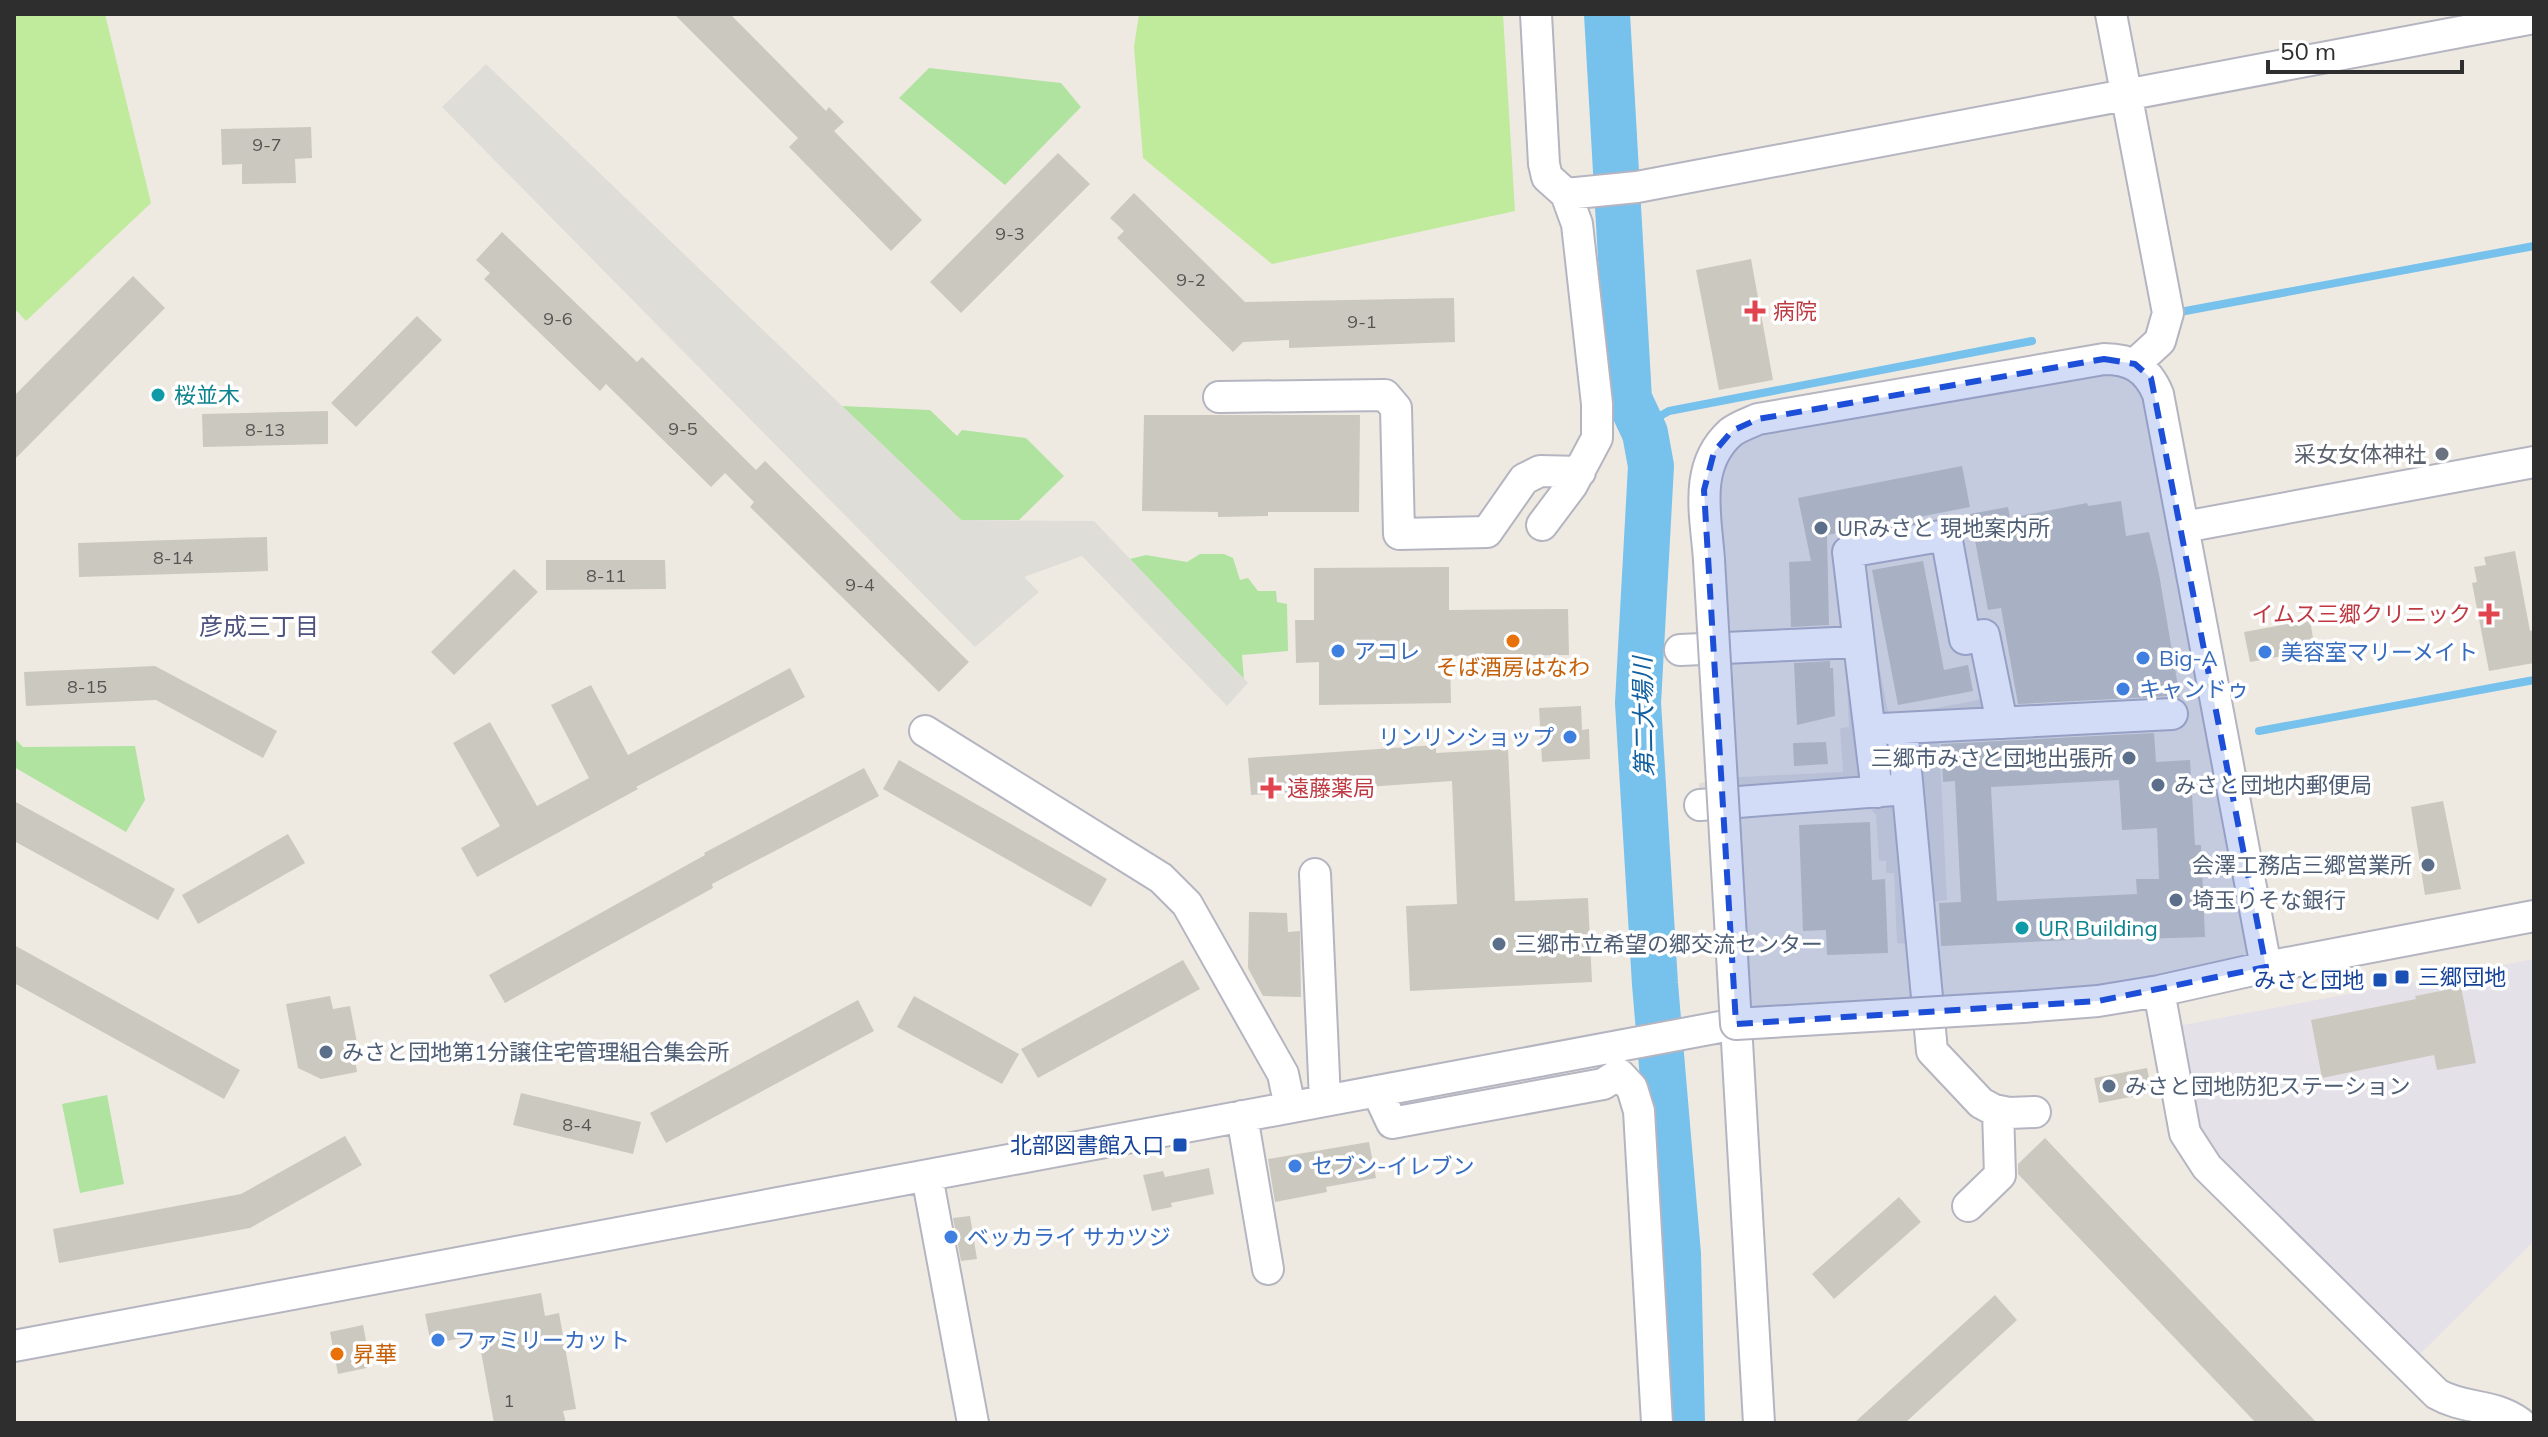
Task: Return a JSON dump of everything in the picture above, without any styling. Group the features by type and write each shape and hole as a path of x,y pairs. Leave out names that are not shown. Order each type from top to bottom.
{"street":[{"path":"1536,14 1547,177 1579,194 1648,185 2534,18"},
{"path":"2111,14 2168,313 2160,341 2135,364"},
{"path":"1542,525 1580,472 1597,438 1597,404 1577,224 1579,194"},
{"path":"1759,1423 1704,490 1706,472 1714,452 1732,431 1758,419 2088,362 2122,359 2135,364 2151,378 2158,394 2184,527 2266,967"},
{"path":"1219,397 1385,395 1396,408 1399,534 1487,532 1524,479 1540,471 1580,472"},
{"path":"2184,527 2534,462"},
{"path":"1877,792 1848,552 1946,535 1965,639 1984,635 2002,723"},
{"path":"1680,650 1858,642"},
{"path":"1869,730 2172,714"},
{"path":"1902,728 1932,1051 1981,1103 1998,1111 2035,1112"},
{"path":"925,731 1161,878 1177,893 1196,920 1283,1074 1290,1107"},
{"path":"1700,805 1908,789"},
{"path":"1315,874 1325,1100"},
{"path":"14,1346 1736,1024 2098,1001 2534,916"},
{"path":"2159,991 2185,1133 2207,1167 2437,1394 2458,1404 2505,1412 2520,1423"},
{"path":"1377,1091 1392,1123 1603,1084 1619,1074 1632,1088 1639,1111 1657,1423"},
{"path":"1968,1206 2000,1175 1998,1111"},
{"path":"1242,1116 1268,1269"},
{"path":"927,1176 973,1423"}],"highlighted area":[{"path":"2104,359 2135,364 2151,378 2266,967 2098,1001 1736,1024 1704,490 1714,452 1732,431 1758,419"}],"shaded area":[{"path":"486,64 961,520 1094,521 1248,683 1227,706 1082,556 1024,577 1039,592 975,647 442,107"},
{"path":"1862,576 1889,717 2004,695 2011,730 1939,735 1947,900 1934,902 1945,1042 1916,1043 1906,944 1897,943 1894,873 1886,873 1886,861 1879,861 1876,815 1869,807 1700,817 1699,783 1739,777 1843,772 1840,728 1849,727 1842,580"},
{"path":"2534,959 2534,1241 2416,1358 2199,1133 2178,1026"}],"green space":[{"path":"14,14 105,14 151,203 26,321 14,308"},
{"path":"1139,14 1503,14 1515,211 1272,264 1143,158 1134,47"},
{"path":"929,68 1061,83 1081,107 1005,185 899,98"},
{"path":"842,406 930,410 957,436 962,430 1026,438 1064,476 1019,520 961,520"},
{"path":"1200,554 1224,554 1233,558 1240,580 1248,578 1258,591 1276,591 1277,602 1287,604 1288,651 1242,655 1244,679 1130,559 1146,555 1187,562"},
{"path":"14,738 23,747 135,746 145,800 126,832 14,767"},
{"path":"107,1095 124,1184 80,1193 62,1104"}],"building":[{"path":"674,14 730,14 826,111 829,107 844,122 834,131 922,220 891,251 789,147 798,138"},
{"path":"311,127 312,158 295,159 296,183 242,184 242,164 222,165 221,129"},
{"path":"1058,153 1090,184 961,313 930,282"},
{"path":"1134,193 1245,302 1454,298 1455,342 1289,348 1289,340 1243,342 1233,352 1117,238 1124,231 1110,218"},
{"path":"502,232 637,362 642,357 756,470 765,461 969,662 939,692 750,507 754,502 725,473 711,487 606,384 600,391 484,279 490,273 476,260"},
{"path":"1751,259 1773,380 1719,390 1696,270"},
{"path":"133,276 165,308 14,460 14,396"},
{"path":"417,316 442,340 356,427 331,403"},
{"path":"328,411 328,444 203,447 202,414"},
{"path":"1144,415 1360,415 1359,512 1268,512 1268,516 1218,517 1218,512 1142,511"},
{"path":"1962,466 1970,507 1827,535 1829,625 1791,627 1789,562 1811,561 1798,498"},
{"path":"2121,501 2126,536 2149,532 2180,698 2018,704 2001,608 1988,610 1970,514 2008,507 2010,518 2087,503 2088,506"},
{"path":"267,537 268,571 79,577 78,543"},
{"path":"2515,551 2530,631 2534,630 2534,663 2489,671 2472,583 2477,582 2474,567 2486,565 2484,557"},
{"path":"546,560 665,560 666,589 546,590"},
{"path":"1923,561 1944,670 1968,665 1973,691 1898,705 1872,570"},
{"path":"1449,567 1449,610 1568,609 1569,655 1450,656 1451,703 1319,705 1319,662 1296,663 1295,620 1314,620 1314,568"},
{"path":"514,569 538,592 454,675 431,652"},
{"path":"2310,620 2315,650 2250,662 2244,632"},
{"path":"1830,661 1835,716 1797,725 1794,663"},
{"path":"155,666 277,731 263,758 156,700 26,706 24,672"},
{"path":"790,668 805,697 636,787 638,789 477,877 461,848 500,826 453,743 490,722 537,806 589,778 551,705 591,685 628,755"},
{"path":"1581,706 1582,730 1589,729 1590,759 1542,762 1539,708"},
{"path":"2154,733 2156,762 2190,760 2195,845 2201,845 2205,937 1941,946 1939,903 1961,902 1955,781 1943,782 1941,744","holes":["2119,780 2122,830 2157,828 2159,879 2136,879 2137,894 1997,901 1991,787"]},
{"path":"1826,742 1828,764 1794,766 1793,743"},
{"path":"1436,745 1436,753 1508,749 1515,901 1588,898 1592,982 1410,991 1406,906 1457,904 1452,781 1251,795 1248,758"},
{"path":"899,760 1107,879 1091,907 883,789"},
{"path":"864,768 879,796 712,884 713,888 505,1003 489,975 704,853"},
{"path":"14,801 175,889 158,920 14,841"},
{"path":"2443,801 2461,889 2425,895 2411,807"},
{"path":"1870,822 1872,880 1885,879 1888,953 1827,955 1826,930 1803,931 1799,825"},
{"path":"288,834 305,863 198,924 182,895"},
{"path":"1249,912 1287,913 1288,932 1300,931 1301,997 1263,996 1248,968"},
{"path":"14,945 240,1070 224,1099 14,983"},
{"path":"1183,960 1200,989 1038,1078 1021,1049"},
{"path":"2461,987 2476,1063 2437,1070 2434,1055 2322,1078 2311,1020"},
{"path":"330,996 333,1009 350,1006 358,1048 353,1049 357,1072 321,1079 298,1068 286,1004"},
{"path":"914,996 1019,1054 1002,1084 897,1027"},
{"path":"858,1000 874,1031 666,1143 650,1113"},
{"path":"2147,1068 2152,1093 2099,1103 2094,1078"},
{"path":"521,1093 641,1122 633,1154 513,1125"},
{"path":"345,1136 362,1165 250,1228 59,1263 53,1229 241,1194"},
{"path":"2045,1138 2317,1423 2256,1423 2018,1174 2018,1164"},
{"path":"1369,1142 1376,1178 1326,1187 1327,1192 1275,1202 1268,1159"},
{"path":"1209,1168 1214,1194 1171,1203 1172,1207 1152,1211 1143,1175 1163,1171 1165,1177"},
{"path":"1899,1197 1921,1222 1834,1299 1812,1274"},
{"path":"970,1216 977,1259 961,1261 953,1218"},
{"path":"541,1293 545,1316 559,1313 576,1409 563,1411 566,1423 494,1423 478,1335 431,1344 425,1314"},
{"path":"1995,1295 2017,1320 1905,1423 1854,1423"},
{"path":"363,1325 371,1367 338,1374 330,1332"}],"waterway":[{"name":"第二大場川","path":"1607,14 1629,399 1645,433 1651,466 1638,703 1655,984 1678,1254 1682,1423"},
{"path":"2180,312 2534,246"},
{"path":"1642,426 1669,411 2032,341"},
{"path":"2259,731 2534,680"}],"place":[{"name":"病院","path":"1755,311"},
{"name":"桜並木","path":"158,395"},
{"name":"采女女体神社","path":"2442,454"},
{"name":"URみさと 現地案内所","path":"1821,528"},
{"name":"イムス三郷クリニック","path":"2489,614"},
{"name":"そば酒房はなわ","path":"1513,641"},
{"name":"アコレ","path":"1338,651"},
{"name":"美容室マリーメイト","path":"2265,652"},
{"name":"Big-A","path":"2143,658"},
{"name":"キャンドゥ","path":"2123,689"},
{"name":"リンリンショップ","path":"1570,737"},
{"name":"三郷市みさと団地出張所","path":"2129,758"},
{"name":"みさと団地内郵便局","path":"2158,785"},
{"name":"遠藤薬局","path":"1271,788"},
{"name":"会澤工務店三郷営業所","path":"2428,865"},
{"name":"埼玉りそな銀行","path":"2176,900"},
{"name":"UR Building","path":"2022,928"},
{"name":"三郷市立希望の郷交流センター","path":"1499,944"},
{"name":"三郷団地","path":"2402,977"},
{"name":"みさと団地","path":"2380,980"},
{"name":"みさと団地第1分譲住宅管理組合集会所","path":"326,1052"},
{"name":"みさと団地防犯ステーション","path":"2109,1086"},
{"name":"北部図書館入口","path":"1180,1145"},
{"name":"セブン-イレブン","path":"1295,1166"},
{"name":"ベッカライ サカツジ","path":"951,1237"},
{"name":"ファミリーカット","path":"438,1340"},
{"name":"昇華","path":"337,1354"}],"district":[{"name":"彦成三丁目","path":"259,626"}]}
